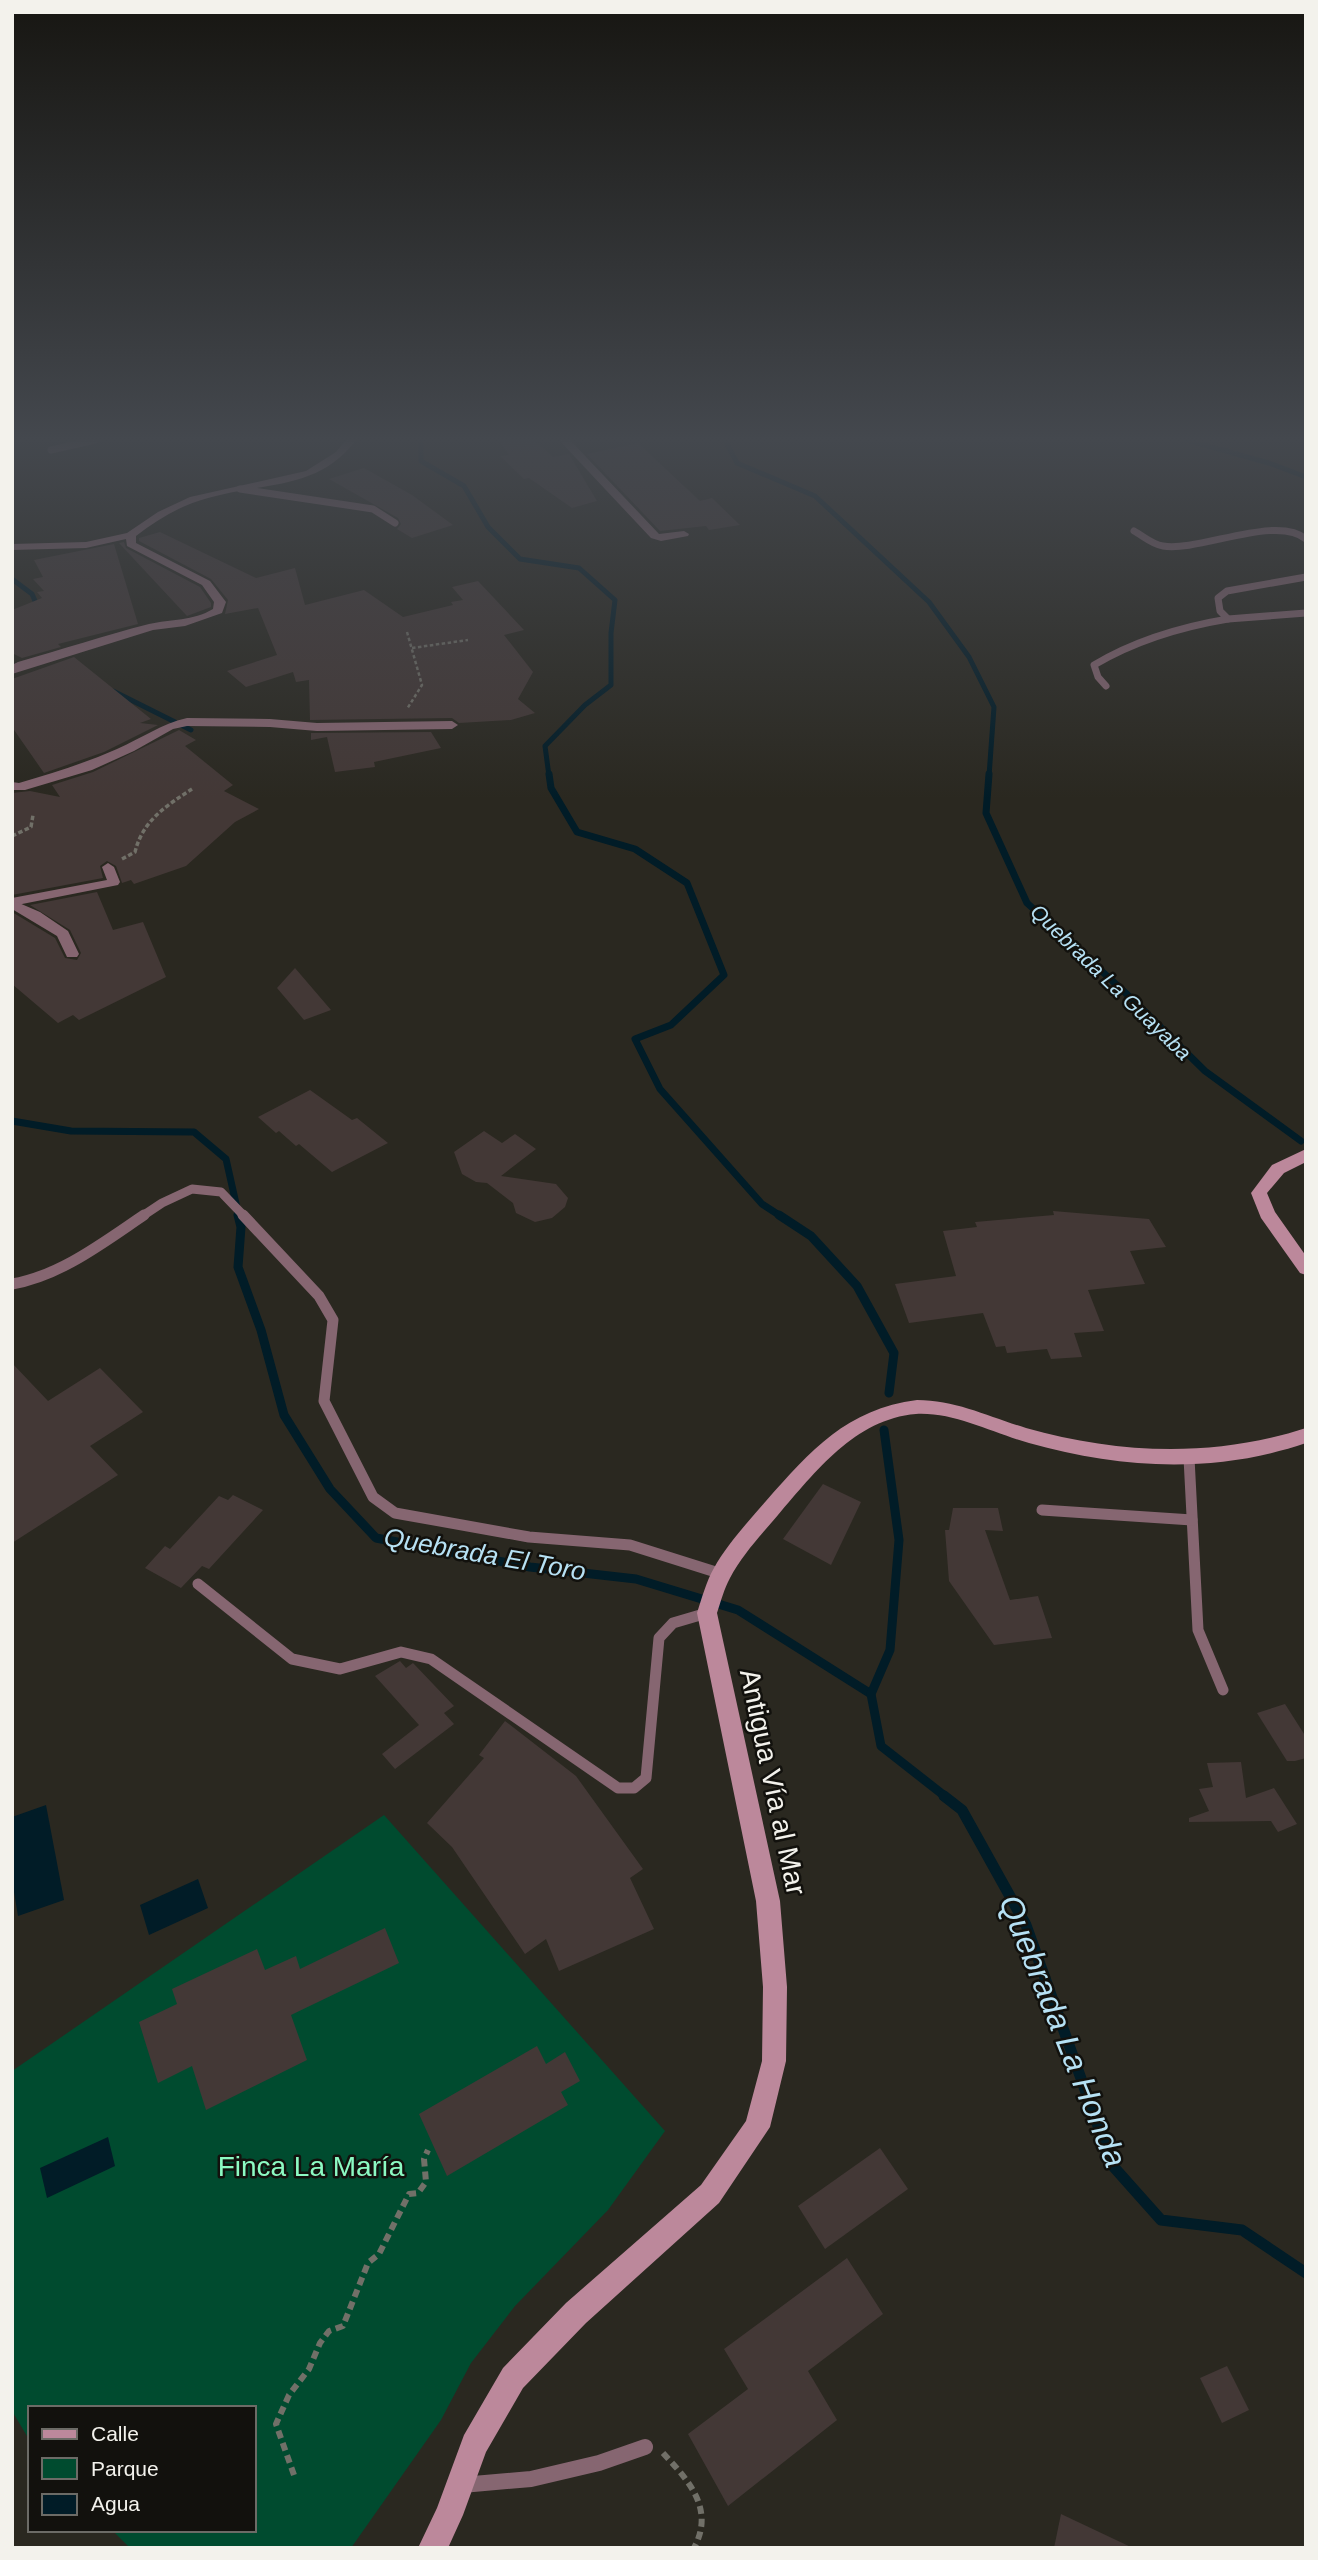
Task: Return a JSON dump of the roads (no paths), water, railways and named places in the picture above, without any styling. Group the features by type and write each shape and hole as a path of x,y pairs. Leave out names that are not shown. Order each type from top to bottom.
{"main road":[{"path":"1306,1155 1269,1175 1259,1193 1266,1214 1306,1269"},
{"path":"708,1611 720,1578 759,1524 816,1457 850,1429 889,1412 918,1406 960,1413 1027,1436 1108,1452 1189,1458 1242,1454 1284,1444 1306,1435"},
{"name":"Antigua Vía al Mar","path":"432,2548 449,2515 474,2445 513,2378 576,2313 710,2194 757,2127 774,2061 775,1987 768,1901 708,1611"}],"street":[{"path":"12,670 152,627 186,623 218,611 219,602 206,583 161,559"},
{"path":"12,786 20,787 87,767 178,723 270,723 317,727 452,725"},
{"path":"12,903 114,882 108,867"},
{"path":"12,903 63,934 72,954"}],"lane":[{"path":"1228,619 1220,611 1218,598 1227,591 1306,577"},
{"path":"1106,686 1098,677 1094,665 1125,646 1171,630 1228,619 1306,613"},
{"path":"12,1284 30,1282 89,1252 162,1203 192,1189 221,1192 319,1296 333,1320 324,1401 373,1497 396,1513 529,1537 630,1545 720,1578"},
{"path":"1189,1458 1198,1630 1223,1690"},
{"path":"1042,1510 1192,1520"},
{"path":"198,1584 292,1659 340,1669 401,1652 431,1659 618,1788 634,1788 646,1778 659,1638 664,1628 674,1620 708,1611"},
{"path":"459,2485 531,2479 599,2463 645,2447"}],"water":[{"path":"46,1805 64,1900 18,1916 12,1880 12,1817"},
{"path":"198,1879 208,1908 149,1935 140,1905"},
{"path":"108,2137 115,2166 47,2198 40,2168"}],"waterway":[{"name":"Quebrada La Honda","path":"523,559 579,568 615,600 611,633 611,685 585,705 545,746 549,776"},
{"name":"Quebrada La Guayaba","path":"883,559 929,602 969,657 994,707 989,776"},
{"path":"12,579 32,594 39,610"},
{"path":"113,691 175,722"},
{"path":"179,724 191,730"},
{"name":"Quebrada La Honda","path":"549,774 551,788 577,832 635,849 687,883 724,975 671,1025 635,1039 660,1089 762,1204 782,1217"},
{"name":"Quebrada La Guayaba","path":"989,774 986,813 1027,903 1130,997 1205,1071 1301,1141"},
{"name":"Quebrada El Toro","path":"12,1121 71,1131 194,1132 226,1159 239,1217"},
{"name":"Quebrada El Toro","path":"238,1215 241,1227 238,1267 261,1330 284,1415 330,1489 376,1538 530,1567 636,1579 738,1610 871,1694"},
{"name":"Quebrada La Honda","path":"779,1215 811,1236 857,1286 894,1353 889,1393"},
{"name":"Quebrada La Honda","path":"871,1694 890,1650 899,1540 884,1430"},
{"name":"Quebrada La Honda","path":"871,1694 881,1746 946,1797"},
{"name":"Quebrada La Honda","path":"944,1796 962,1810 1026,1925 1112,2165 1161,2220 1242,2230 1306,2273"}],"park label":[{"name":"Finca La María","path":"311,2166"}]}
